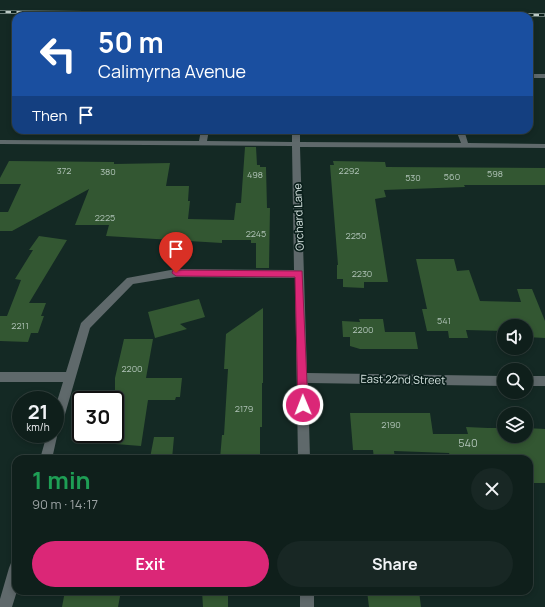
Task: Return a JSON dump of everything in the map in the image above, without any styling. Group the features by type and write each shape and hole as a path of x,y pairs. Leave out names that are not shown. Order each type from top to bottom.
{"street":[{"path":"533,76 545,76"},
{"path":"203,143 204,134"},
{"name":"Orchard Lane","path":"296,134 304,455"},
{"path":"461,134 465,145"},
{"path":"0,142 545,146"},
{"path":"64,395 85,326 130,282 176,273 299,274"},
{"path":"0,377 69,377"},
{"name":"East 22nd Street","path":"303,378 497,381"},
{"path":"533,381 545,381"},
{"path":"47,455 51,443"},
{"path":"5,607 12,582"},
{"path":"307,595 307,607"}],"shaded area":[{"path":"215,134 282,134 282,135"}],"building":[{"path":"245,147 256,147 257,165 260,165 260,167 266,167 267,208 270,208 269,268 256,268 256,243 251,243 251,240 222,240 222,243 106,236 109,225 75,225 89,189 12,231 0,231 0,212 8,212 21,184 0,184 0,178 9,161 114,162 114,164 170,163 166,186 189,186 188,201 190,201 188,219 234,220 236,203 241,203"},
{"path":"333,161 385,162 386,167 545,168 545,185 464,185 465,187 384,190 386,197 375,199 388,282 364,282 364,288 343,287 343,279 337,279 338,265 330,165 334,165"},
{"path":"39,236 67,240 29,303 46,303 41,316 44,316 38,333 31,333 28,342 0,341 0,316 7,316 21,280 15,279 33,250 29,250"},
{"path":"416,259 454,259 457,271 469,270 480,301 521,302 517,289 532,289 545,321 545,338 533,337 533,319 497,319 497,331 466,330 468,338 449,338 448,331 427,331 422,309 427,309"},
{"path":"199,299 205,317 180,324 187,329 155,338 148,312"},
{"path":"263,308 263,383 260,455 220,455 222,435 224,435 228,369 224,369 226,334"},
{"path":"359,319 383,319 385,332 415,332 418,349 360,349 350,346 350,337 343,337 342,321 360,322"},
{"path":"124,339 153,339 146,378 182,378 180,397 176,397 175,400 148,400 141,446 115,444 124,443 124,391 115,391 115,378"},
{"path":"350,413 430,413 433,434 468,434 466,427 497,428 497,443 533,443 533,428 545,429 545,483 533,483 533,455 450,455 449,453 394,451 394,455 374,455 373,450 353,450"},
{"path":"154,437 174,437 172,455 151,455"},
{"path":"64,595 120,595 118,607 62,607"},
{"path":"202,595 228,595 228,607 203,607"},
{"path":"368,595 420,595 421,607 369,607"}],"railway":[{"path":"0,12 12,12"},
{"path":"533,15 545,15"}],"route":[{"path":"176,273 299,274 303,405"}]}
